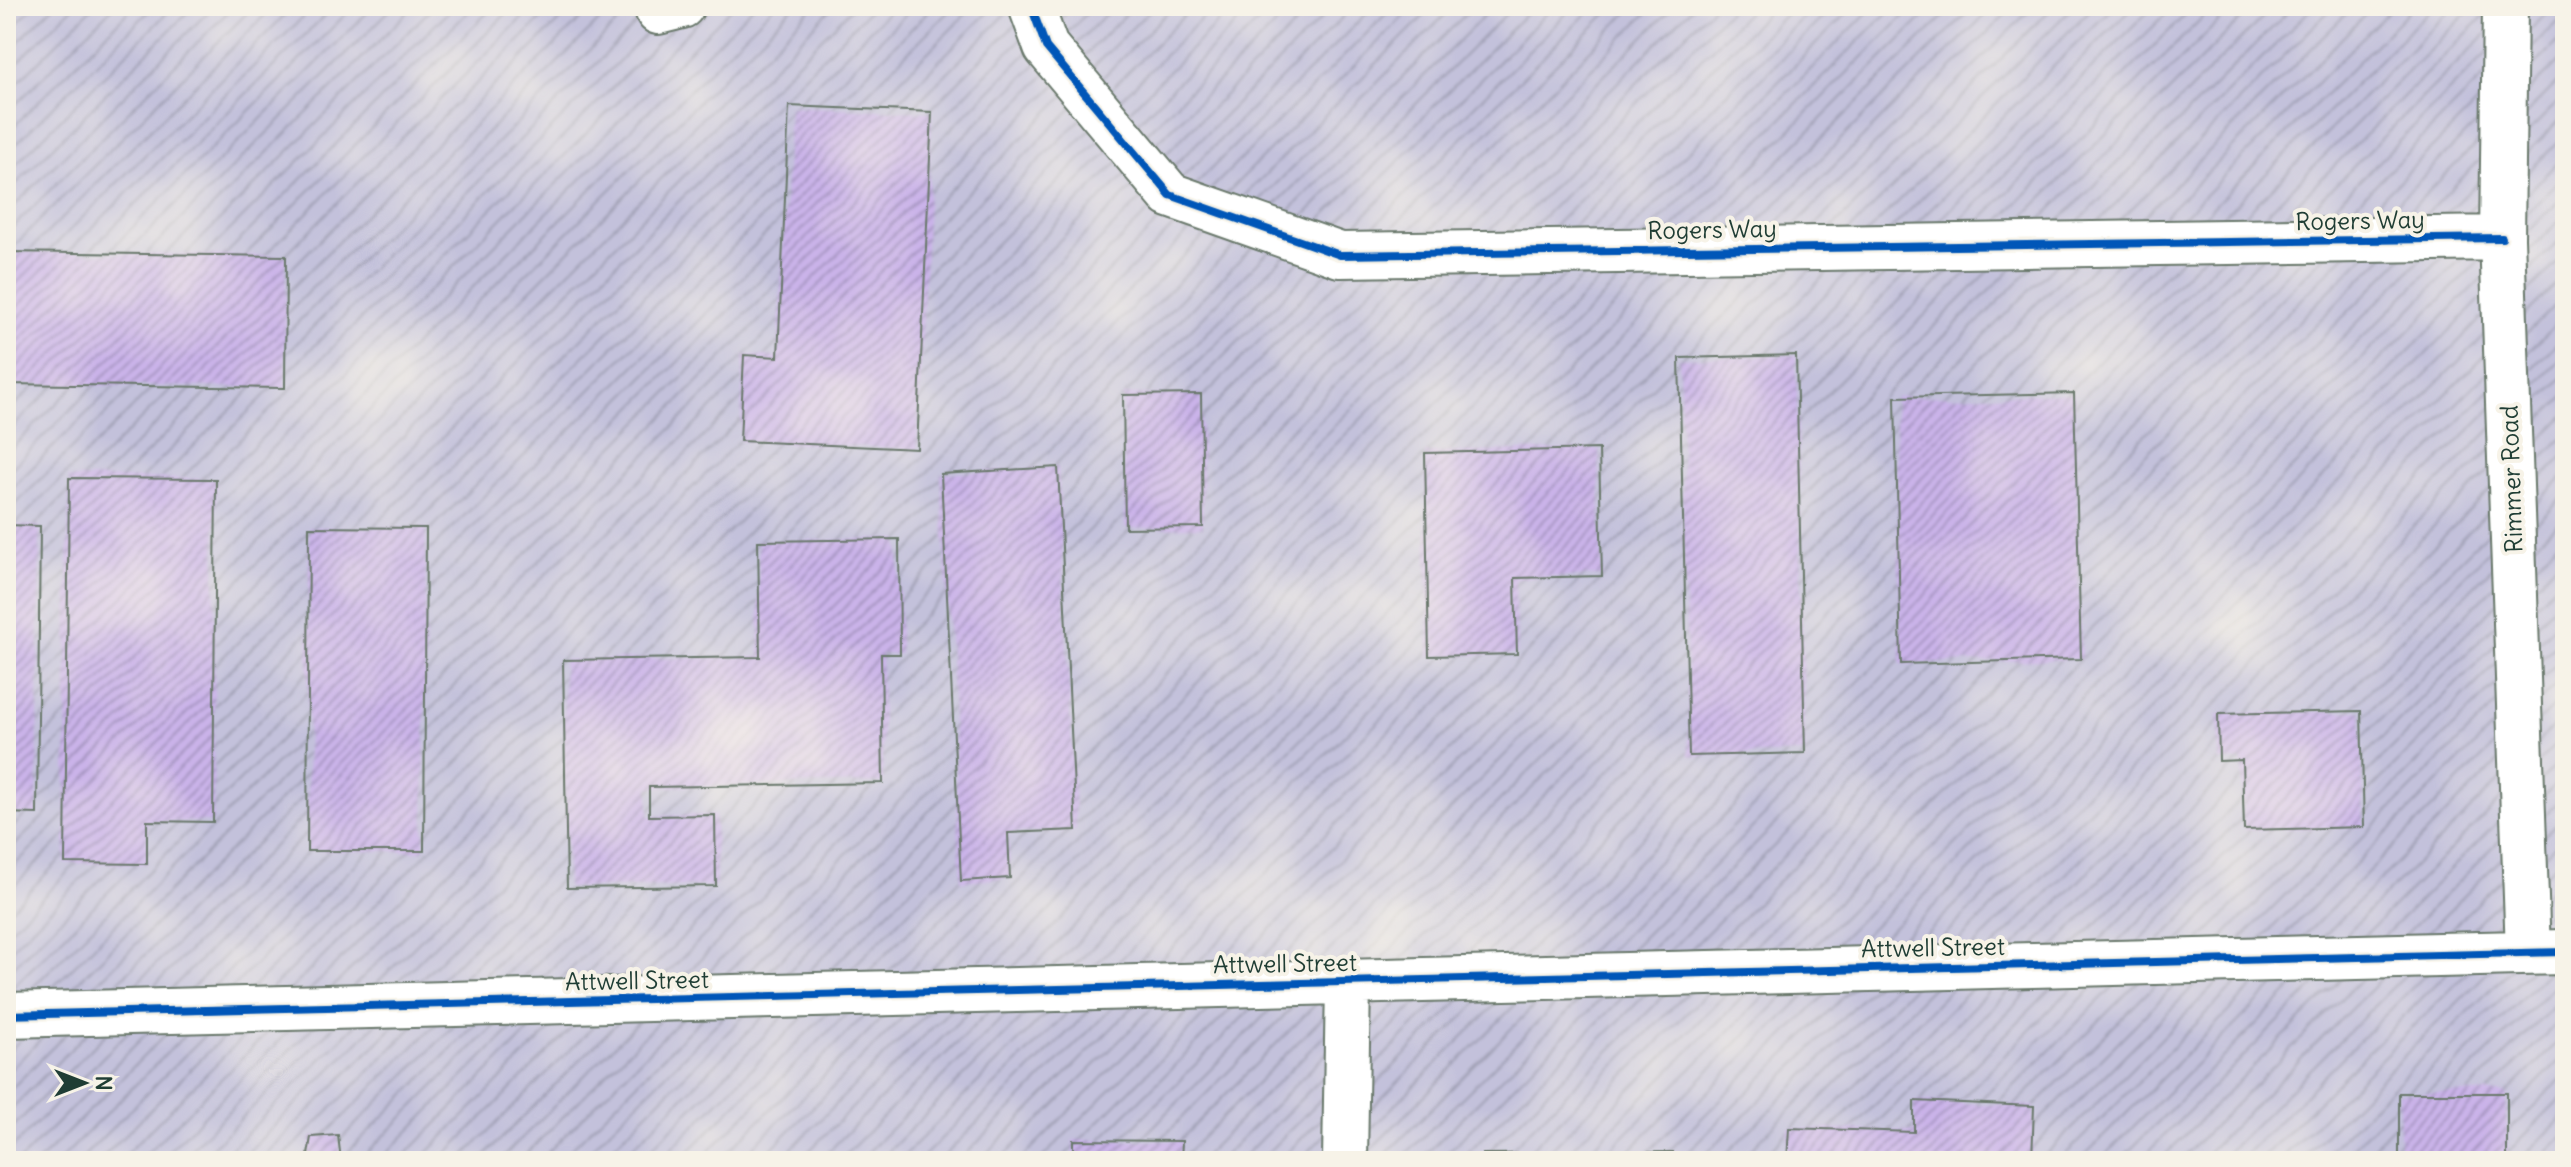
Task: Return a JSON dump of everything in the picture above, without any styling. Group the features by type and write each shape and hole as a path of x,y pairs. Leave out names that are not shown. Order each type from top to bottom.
{"street":[{"name":"Rogers Way","path":"1031,6 1046,47 1170,195 1340,255 2502,238"},
{"name":"Rimmer Road","path":"2505,6 2502,238 2547,952"},
{"name":"Attwell Street","path":"6,1015 2547,952"},
{"path":"1345,1161 1348,982"}],"shaded area":[{"path":"6,6 2565,6 2565,1161 6,1161"}],"building":[{"path":"789,106 932,112 917,449 740,441 744,355 778,357"},
{"path":"6,252 286,256 285,388 6,384"},
{"path":"1796,355 1805,753 1689,756 1679,358"},
{"path":"2074,393 2081,659 1901,664 1895,397"},
{"path":"1201,394 1203,527 1125,528 1123,395"},
{"path":"1599,449 1602,576 1515,578 1517,654 1429,656 1425,453"},
{"path":"1058,467 1076,830 1008,833 1010,878 961,881 941,474"},
{"path":"69,478 216,479 213,822 147,821 147,864 65,863"},
{"path":"6,525 40,526 37,814 6,813"},
{"path":"309,527 426,528 424,851 307,851"},
{"path":"899,539 900,654 881,654 883,783 649,787 649,816 715,815 716,886 567,888 563,660 760,657 758,541"},
{"path":"2361,711 2364,827 2244,830 2242,760 2219,761 2218,714"},
{"path":"2399,1093 2507,1093 2507,1161 2399,1161"},
{"path":"1914,1101 2034,1106 2032,1161 1787,1161 1789,1128 1914,1132"},
{"path":"338,1135 341,1161 307,1161 311,1137"},
{"path":"1073,1140 1182,1141 1181,1161 1073,1161"},
{"path":"1673,1152 1673,1161 1483,1161 1483,1154"}],"cycle path":[{"path":"1031,6 1046,47 1170,195 1340,255 2502,238"},
{"path":"6,1015 2565,952"}]}
